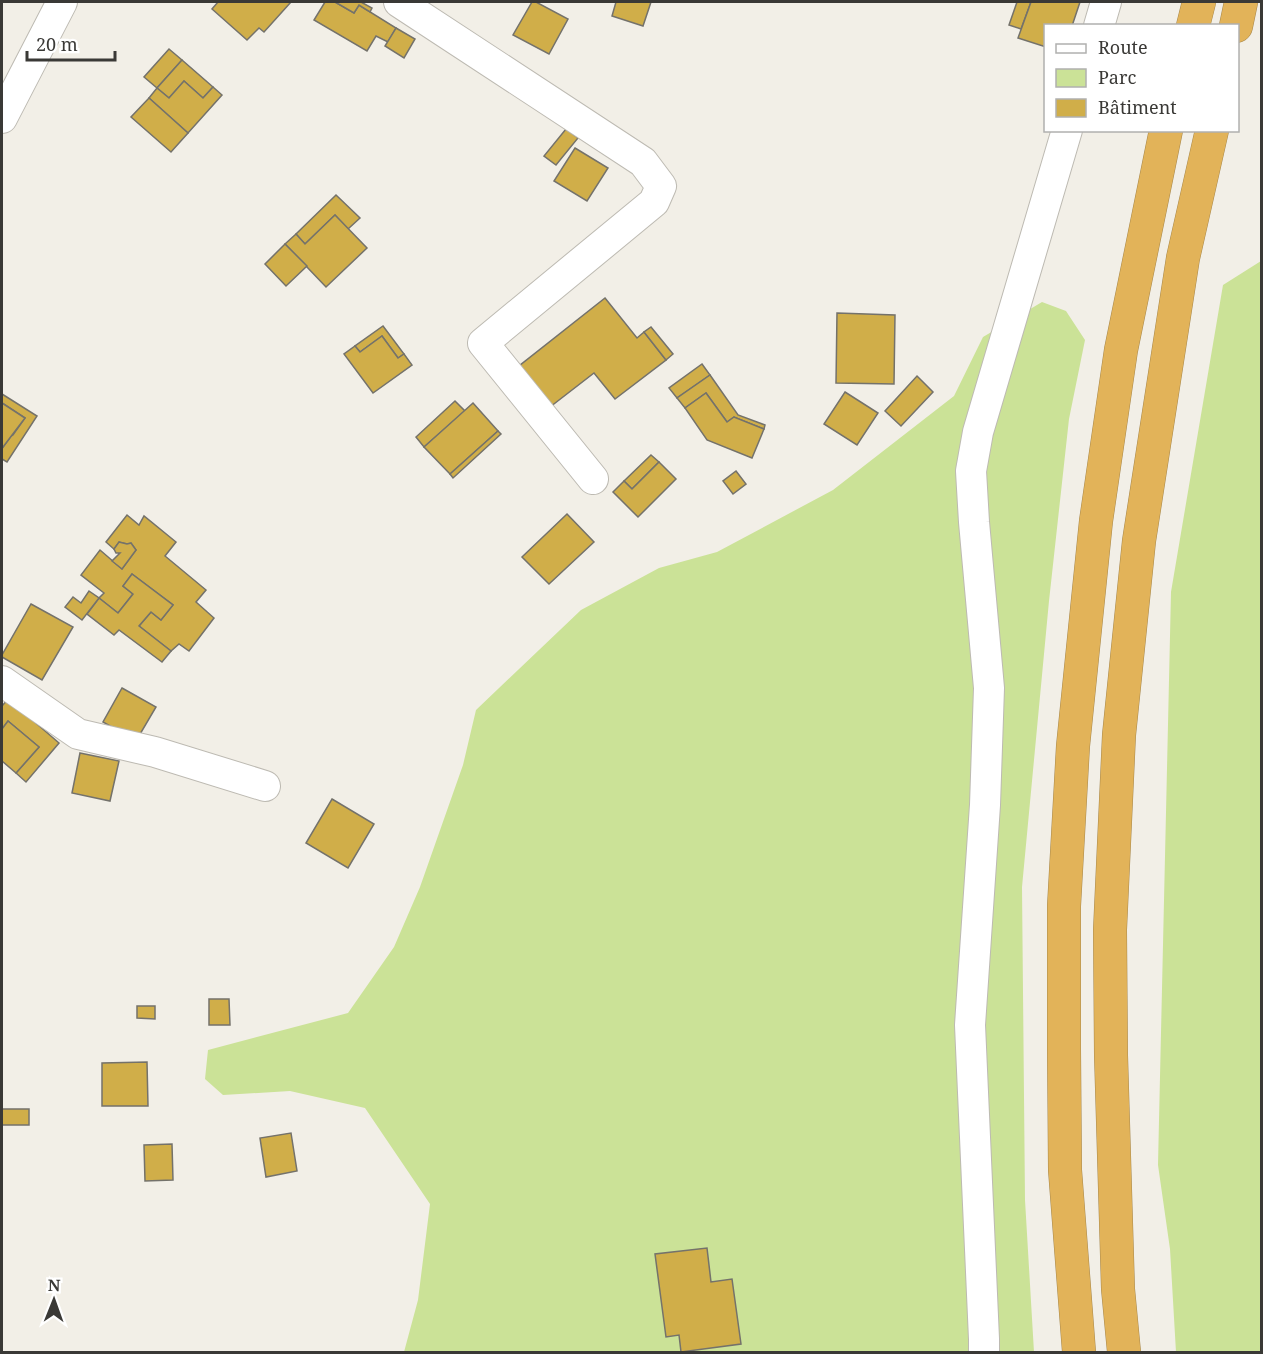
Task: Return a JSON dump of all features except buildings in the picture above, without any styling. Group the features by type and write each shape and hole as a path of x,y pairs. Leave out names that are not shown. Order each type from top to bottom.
{"highway":[{"path":"1194,24 1199,2"},
{"path":"1236,24 1241,2"},
{"path":"1078,1353 1065,1170 1064,1049 1064,906 1073,746 1096,521 1121,350 1166,132"},
{"path":"1124,1353 1117,1278 1110,930 1119,735 1141,529 1183,258 1212,132"}],"street":[{"path":"2,118 62,2"},
{"path":"399,2 643,162 661,186 654,202 483,343 593,479"},
{"path":"1100,24 1106,2"},
{"path":"984,1353 970,1024 985,805 989,688 971,471 978,432 1065,132"},
{"path":"2,681 78,734 155,752 265,786"}],"green space":[{"path":"1261,261 1261,1352 1176,1352 1170,1249 1158,1165 1171,592 1223,285"},
{"path":"1042,302 1066,311 1085,340 1069,419 1022,887 1025,1200 1034,1352 404,1352 418,1300 430,1204 365,1108 290,1091 223,1095 205,1079 208,1050 348,1013 394,947 420,887 463,765 476,710 581,610 659,568 717,552 833,490 954,396 983,337"}]}
